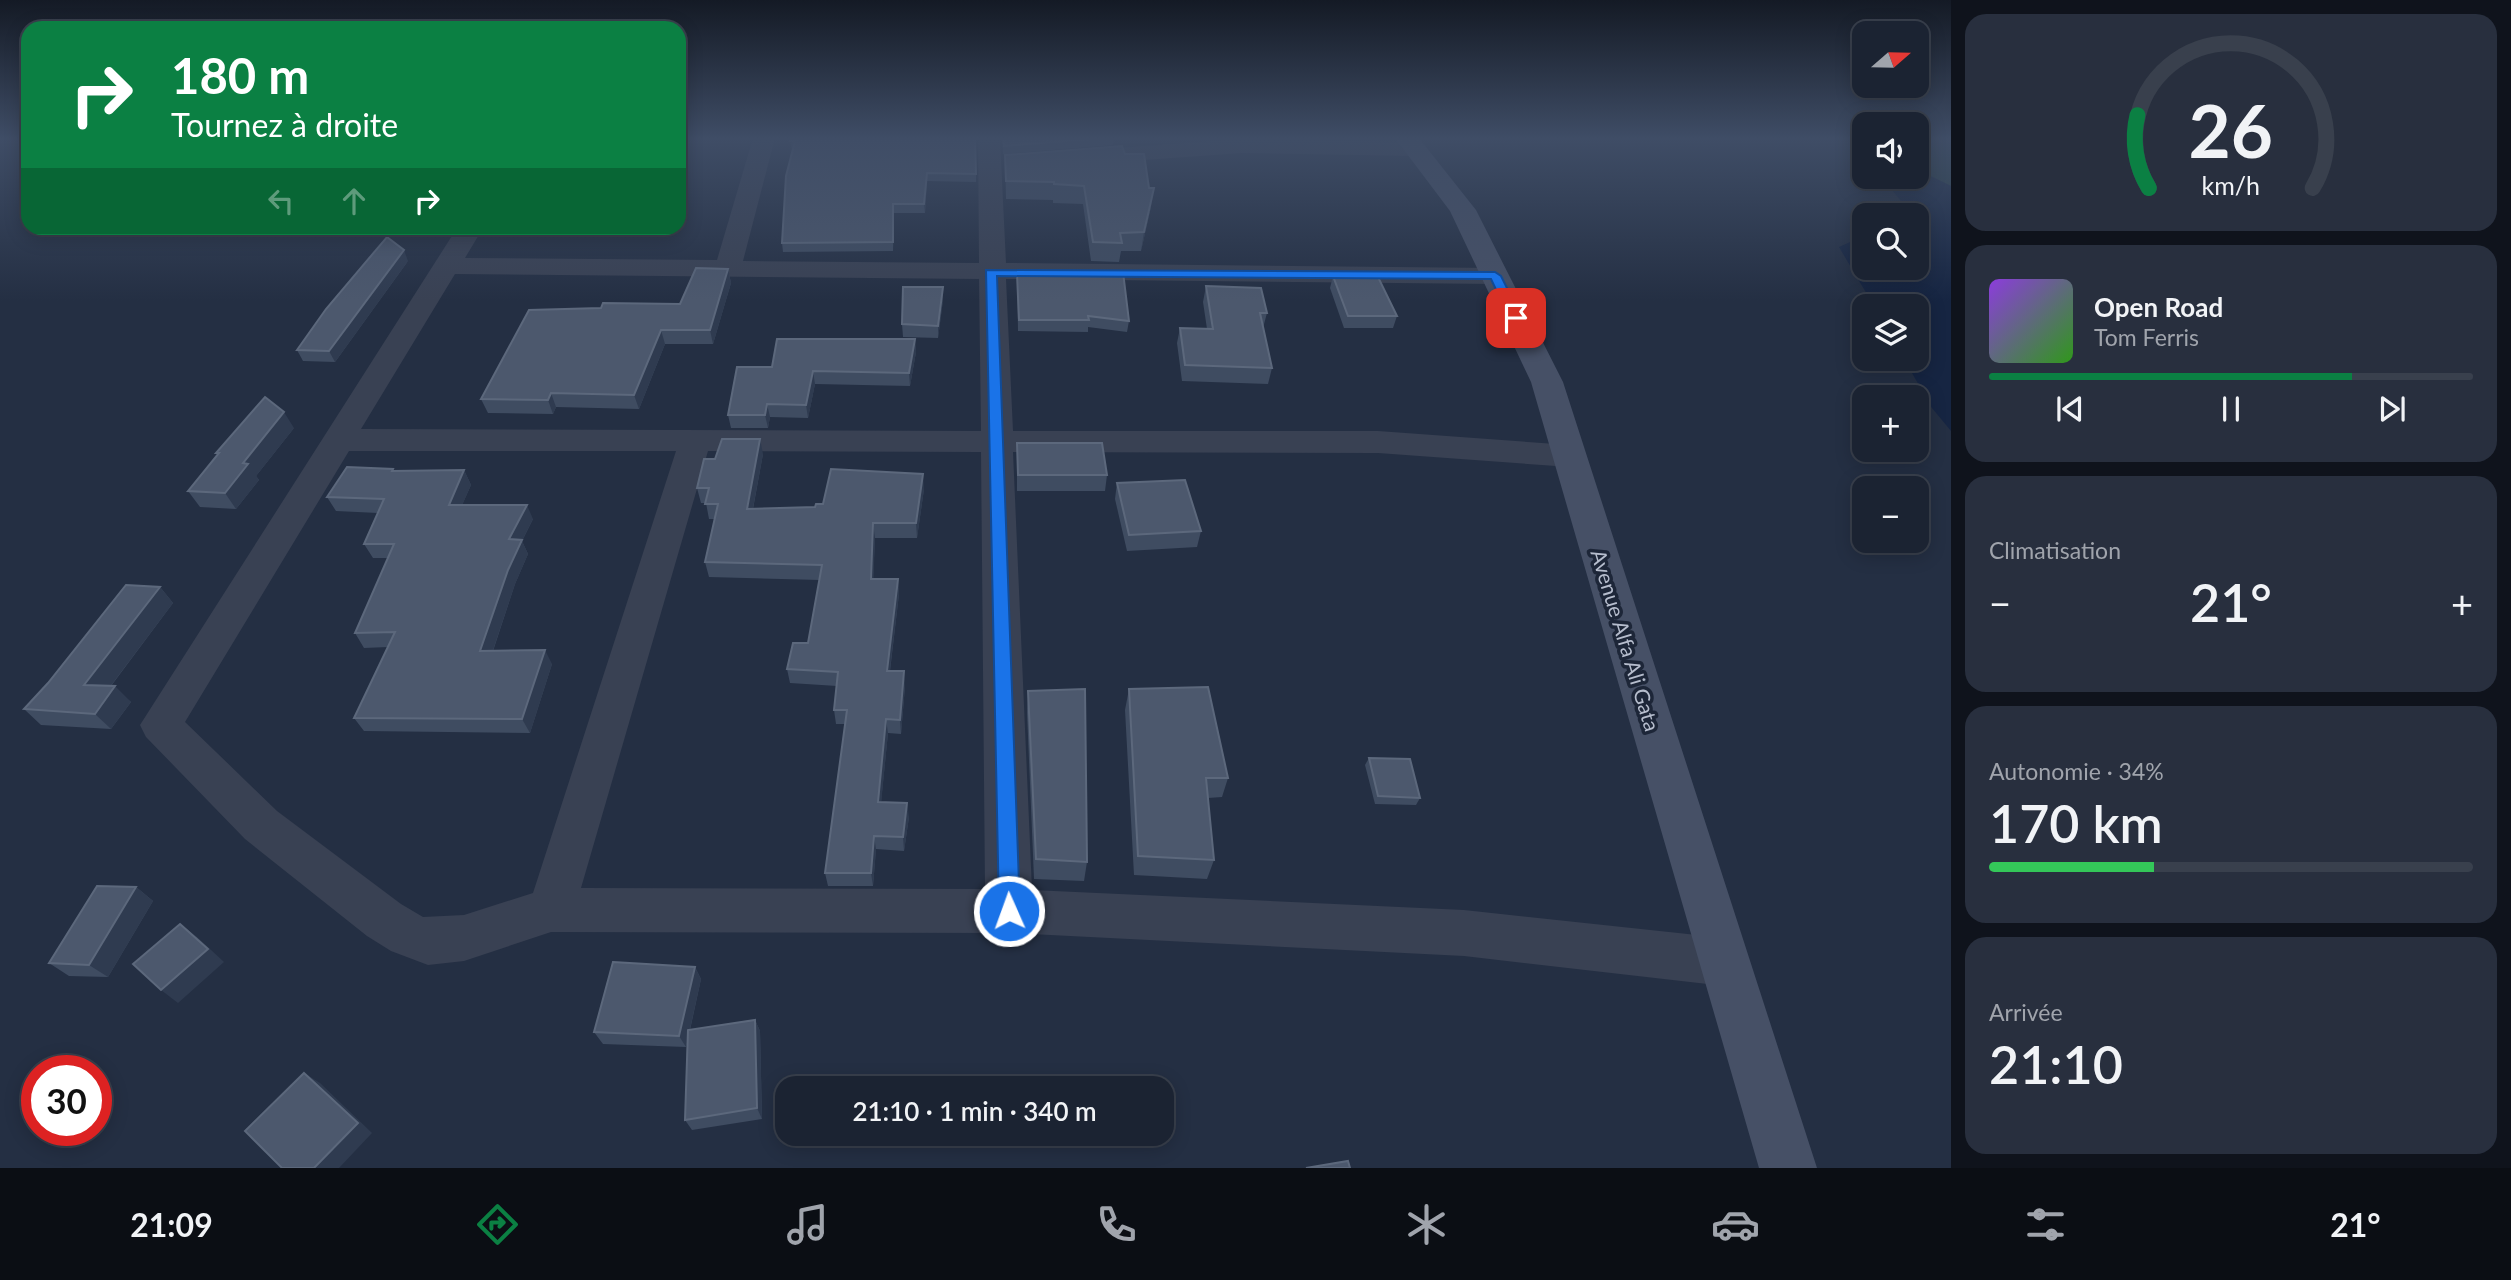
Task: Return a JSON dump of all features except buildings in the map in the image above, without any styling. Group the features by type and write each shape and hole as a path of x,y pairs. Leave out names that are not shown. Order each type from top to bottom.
{"street":[{"path":"727,271 749,193"},
{"path":"990,193 990,272 1009,911"},
{"name":"Avenue Alfa Ali Gata","path":"1449,193 1463,210 1547,382 1788,1168"},
{"path":"466,235 161,725 261,825 402,931 433,942 482,933 526,916 551,910 1009,911 1464,933 1725,962"},
{"path":"446,266 727,271 1495,276"},
{"path":"338,440 1378,442 1570,456"},
{"path":"551,910 695,440"}],"water":[{"path":"1894,193 1951,193 1951,431 1929,403 1929,385 1919,385 1911,371 1929,371 1929,294 1867,294 1859,280 1929,280 1929,203 1903,203"},
{"path":"1852,241 1852,269 1839,247"}],"route":[{"path":"1009,911 990,272 1495,276 1516,318"}]}
